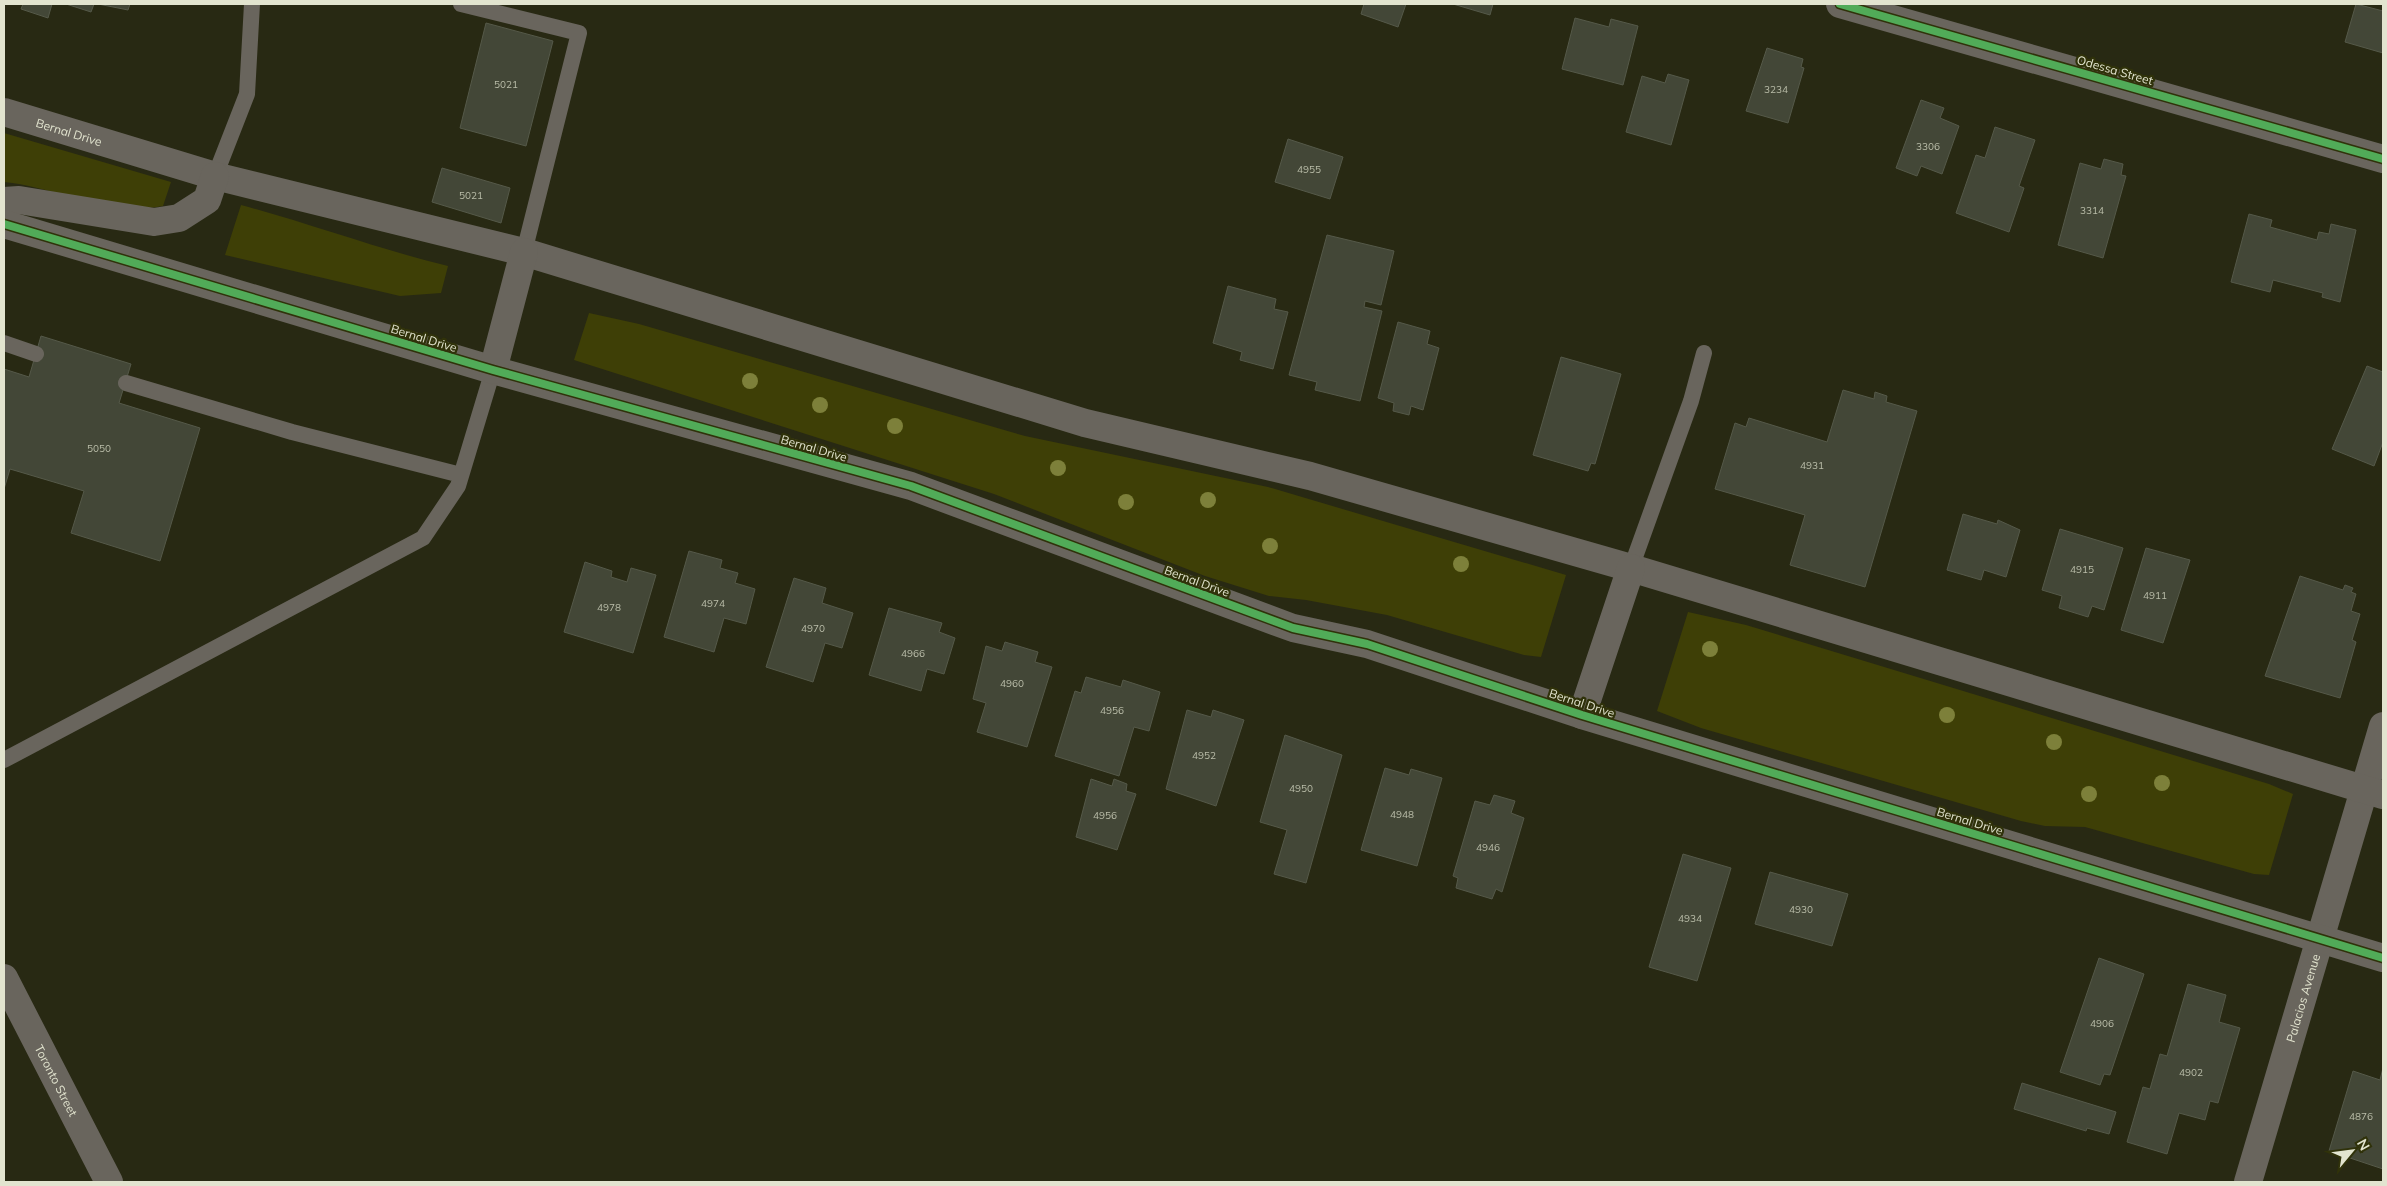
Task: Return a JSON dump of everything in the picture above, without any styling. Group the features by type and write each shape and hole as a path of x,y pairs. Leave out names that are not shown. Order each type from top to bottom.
{"street":[{"name":"Odessa Street","path":"1840,4 2383,159"},
{"name":"Bernal Drive","path":"4,112 215,176 524,252 1085,423 1310,476 1631,568 2373,792"},
{"path":"4,201 19,200 154,222 179,218 207,200 215,176"},
{"name":"Bernal Drive","path":"4,224 493,370 911,486 1293,628 1368,644 1582,715 2383,958"},
{"path":"493,370 524,252"},
{"path":"1582,715 1631,568"},
{"name":"Palacios Avenue","path":"2248,1182 2319,939 2373,792 2383,726"},
{"name":"Toronto Street","path":"4,978 109,1182"}],"lane":[{"path":"215,176 247,94 252,4"},
{"path":"461,4 579,33 524,252"},
{"path":"4,343 36,354"},
{"path":"1631,568 1691,401 1704,352"},
{"path":"4,760 423,538 458,486 493,370"},
{"path":"126,383 292,432 461,475"}],"shaded area":[{"path":"4,133 171,182 163,206 123,208 103,205 43,189 4,182"},
{"path":"241,205 448,266 441,293 400,296 225,255"},
{"path":"589,313 639,324 1025,436 1268,487 1566,575 1541,657 1524,655 1387,615 1306,600 1269,596 1205,576 994,494 574,360"},
{"path":"1688,612 1746,625 2269,784 2293,794 2269,875 2254,874 2085,827 2045,826 2021,821 1701,728 1657,711"}],"building":[{"path":"23,4 52,4 48,18 21,9"},
{"path":"66,4 94,4 91,12"},
{"path":"98,4 130,4 128,10"},
{"path":"1364,4 1406,4 1398,27 1361,14"},
{"path":"1453,4 1493,4 1490,15"},
{"path":"2356,4 2383,11 2383,53 2345,42"},
{"path":"1575,18 1609,27 1611,19 1638,26 1623,85 1562,69"},
{"path":"486,23 553,41 526,146 460,128"},
{"path":"1767,48 1803,59 1801,67 1804,68 1788,123 1746,111"},
{"path":"1668,74 1689,80 1671,145 1626,132 1642,76 1665,83"},
{"path":"1921,100 1944,108 1940,118 1959,126 1942,174 1921,166 1917,176 1896,168"},
{"path":"1995,127 2035,140 2019,186 2024,188 2009,232 1956,213 1976,155 1985,158"},
{"path":"1288,139 1343,157 1330,199 1275,182"},
{"path":"2104,159 2123,164 2121,175 2126,176 2103,258 2058,245 2080,163 2101,169"},
{"path":"442,168 510,188 501,223 432,202"},
{"path":"2249,214 2272,220 2270,227 2317,240 2319,232 2329,234 2331,224 2356,230 2340,302 2322,297 2323,293 2273,280 2270,292 2231,282"},
{"path":"1327,235 1394,251 1381,305 1365,301 1364,307 1382,311 1360,401 1315,390 1317,382 1289,375"},
{"path":"1228,286 1276,299 1274,309 1288,312 1273,369 1240,360 1242,352 1213,343"},
{"path":"1398,322 1430,331 1427,344 1439,348 1423,410 1411,406 1409,415 1393,411 1394,403 1378,398"},
{"path":"41,336 131,364 119,403 200,428 160,561 71,533 84,491 10,469 4,489 4,369 29,377"},
{"path":"1561,357 1621,374 1595,464 1591,463 1588,471 1533,455"},
{"path":"2367,366 2383,372 2383,442 2374,466 2332,449"},
{"path":"1843,390 1874,399 1875,392 1887,396 1886,402 1917,411 1865,587 1790,565 1805,515 1715,489 1735,423 1746,427 1749,418 1827,442"},
{"path":"1963,514 1997,524 1998,520 2020,530 2006,577 1984,570 1981,580 1947,570"},
{"path":"2060,529 2123,548 2104,610 2092,606 2088,617 2059,608 2062,596 2042,590"},
{"path":"2146,548 2190,560 2163,643 2121,630"},
{"path":"689,551 722,560 720,568 738,573 735,583 755,589 746,624 724,618 714,652 664,637"},
{"path":"585,562 612,571 611,577 627,582 631,568 656,575 633,653 564,632"},
{"path":"2300,576 2343,590 2345,585 2353,588 2351,592 2356,594 2351,611 2360,614 2352,640 2356,642 2340,698 2265,676"},
{"path":"794,578 826,588 822,603 853,613 842,648 825,643 813,682 766,667"},
{"path":"889,608 942,623 939,632 955,638 944,674 927,669 921,691 869,675"},
{"path":"1005,642 1038,652 1035,662 1052,667 1027,747 977,732 986,703 973,699 986,646 1002,651"},
{"path":"1086,677 1121,687 1123,680 1160,692 1149,731 1134,727 1119,776 1055,756 1075,691 1081,693"},
{"path":"1187,710 1211,717 1213,710 1244,720 1216,806 1166,789"},
{"path":"1285,735 1342,755 1306,883 1274,874 1287,830 1260,822"},
{"path":"1385,768 1409,775 1411,769 1442,778 1417,866 1361,850"},
{"path":"1091,779 1112,786 1114,779 1127,784 1126,791 1136,794 1117,850 1076,837"},
{"path":"1494,795 1515,801 1511,813 1524,818 1502,892 1496,889 1492,899 1456,888 1458,878 1453,876 1475,801 1490,805"},
{"path":"1683,854 1731,868 1697,981 1649,967"},
{"path":"1770,872 1848,894 1832,946 1755,924"},
{"path":"2099,958 2144,974 2110,1075 2104,1074 2100,1085 2060,1072"},
{"path":"2188,984 2226,995 2219,1022 2240,1028 2218,1103 2210,1101 2205,1120 2179,1113 2167,1154 2127,1142 2143,1087 2150,1089 2160,1054 2167,1056"},
{"path":"2383,1068 2383,1169 2329,1151 2353,1071 2380,1080"},
{"path":"2022,1083 2116,1112 2109,1134 2087,1128 2086,1131 2014,1109"}],"cycle path":[{"path":"1840,4 2383,159"},
{"path":"4,224 493,370 911,486 1293,628 1367,644 1582,715 2383,958"}]}
